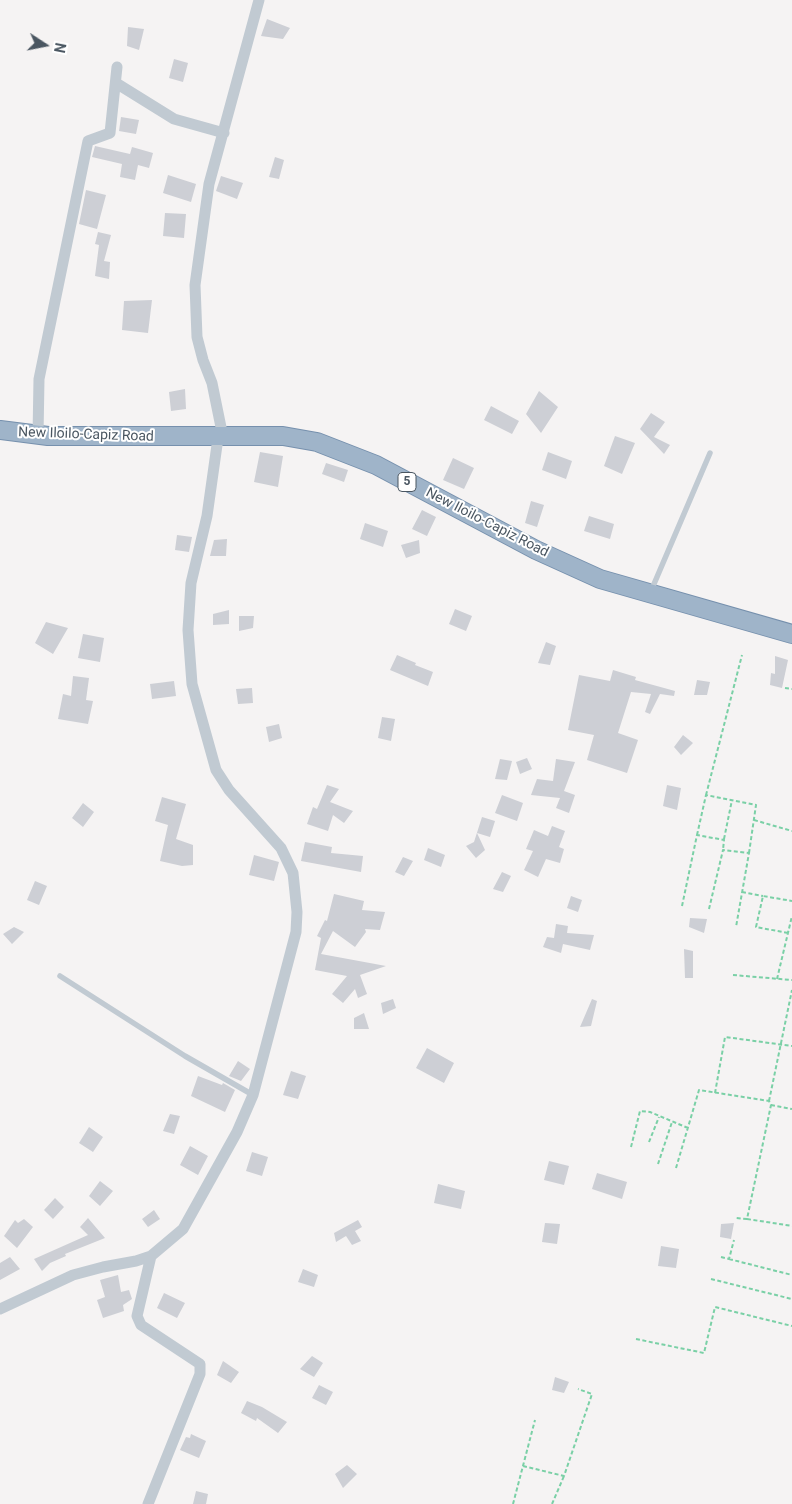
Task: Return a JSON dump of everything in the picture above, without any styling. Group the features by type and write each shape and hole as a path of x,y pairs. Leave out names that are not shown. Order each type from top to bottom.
{"highway":[{"name":"New Iloilo-Capiz Road","path":"0,430 38,436 283,436 317,442 347,452 376,465 536,550 600,578 792,634"}],"street":[{"path":"0,1309 73,1275 151,1256 183,1229 237,1132 253,1096 296,932 298,912 293,873 281,848 229,790 216,770 192,684 188,630 191,583 207,516 221,437 212,383 197,337 195,285 208,184 224,133 259,0"},
{"path":"38,436 39,379 88,141 110,133 117,67"},
{"path":"116,83 174,119 224,133"},
{"path":"148,1504 200,1374 200,1364 141,1325 137,1316 151,1256"}],"lane":[{"path":"650,593 710,453"},
{"path":"60,976 185,1056 253,1096"}],"path":[{"path":"682,906 706,795 742,656"},
{"path":"785,688 792,689"},
{"path":"706,795 756,805 736,927"},
{"path":"709,909 723,850 732,800"},
{"path":"754,820 792,831"},
{"path":"697,835 724,840"},
{"path":"723,850 749,853"},
{"path":"742,892 792,901"},
{"path":"764,896 756,927 788,934"},
{"path":"777,979 792,916"},
{"path":"733,975 792,980"},
{"path":"747,1219 771,1105 769,1100 792,990"},
{"path":"715,1093 725,1037 792,1046"},
{"path":"676,1168 699,1090 769,1100"},
{"path":"771,1105 792,1109"},
{"path":"630,1147 640,1111 659,1116 688,1128"},
{"path":"648,1142 659,1116"},
{"path":"658,1164 672,1122"},
{"path":"736,1218 792,1226"},
{"path":"729,1259 734,1240"},
{"path":"720,1256 792,1275"},
{"path":"711,1279 792,1299"},
{"path":"636,1339 704,1353 715,1307 792,1326"},
{"path":"552,1504 564,1476 592,1394 578,1389"},
{"path":"513,1504 535,1420"},
{"path":"523,1466 564,1476"}],"building":[{"path":"267,19 290,28 283,39 261,36"},
{"path":"128,27 144,29 139,50 127,46"},
{"path":"174,59 188,63 183,82 169,78"},
{"path":"121,117 139,120 136,134 119,131"},
{"path":"95,146 130,154 132,147 153,153 149,168 138,165 135,180 120,177 122,164 92,157"},
{"path":"275,157 284,160 279,179 269,177"},
{"path":"168,175 196,184 191,202 163,193"},
{"path":"221,176 243,183 237,199 216,191"},
{"path":"86,190 106,195 97,229 79,224"},
{"path":"165,213 186,214 184,238 163,236"},
{"path":"98,232 111,235 104,261 110,262 109,279 95,276 99,245 95,244"},
{"path":"152,300 148,333 122,330 124,301"},
{"path":"185,389 186,409 171,411 169,392"},
{"path":"539,391 558,407 541,433 526,414"},
{"path":"491,406 519,421 512,434 484,420"},
{"path":"651,413 665,422 654,437 670,445 664,454 640,429"},
{"path":"615,436 635,443 622,474 604,466"},
{"path":"260,452 283,456 278,487 254,482"},
{"path":"548,452 572,461 566,479 542,470"},
{"path":"453,458 474,468 464,489 443,480"},
{"path":"326,463 348,470 344,482 322,474"},
{"path":"531,501 544,505 537,527 525,523"},
{"path":"422,510 436,517 427,536 412,529"},
{"path":"589,516 614,524 610,539 584,531"},
{"path":"365,523 388,531 383,547 360,539"},
{"path":"177,535 192,537 189,552 175,550"},
{"path":"227,539 226,556 210,556 214,540"},
{"path":"419,540 420,553 406,558 401,545"},
{"path":"455,609 472,616 466,631 449,624"},
{"path":"229,610 229,624 213,625 213,614"},
{"path":"239,616 254,616 253,628 239,631"},
{"path":"46,622 68,628 53,654 35,643"},
{"path":"83,634 104,638 100,662 78,658"},
{"path":"546,642 556,646 550,665 538,663"},
{"path":"397,655 433,672 428,686 390,670"},
{"path":"775,656 788,660 782,688 770,685 771,673 775,674"},
{"path":"613,670 636,677 635,680 675,691 674,696 660,694 650,714 645,712 651,694 631,692 618,733 638,740 627,773 587,760 594,735 568,730 579,675 610,681"},
{"path":"73,676 89,678 86,700 93,701 88,724 58,719 63,694 71,696"},
{"path":"697,680 710,682 707,695 694,695"},
{"path":"174,681 176,696 152,699 150,684"},
{"path":"252,688 253,703 238,704 236,689"},
{"path":"382,717 395,719 391,741 378,738"},
{"path":"279,724 282,738 269,742 266,727"},
{"path":"683,735 693,743 681,755 674,747"},
{"path":"527,758 532,769 520,774 516,762"},
{"path":"500,759 512,761 507,780 495,779"},
{"path":"556,759 575,762 564,791 575,795 569,813 556,808 560,798 531,795 537,779 553,781"},
{"path":"327,785 339,789 330,802 353,811 344,823 333,815 328,831 307,824 313,807 317,809"},
{"path":"667,785 681,788 677,810 663,806"},
{"path":"502,795 523,803 517,821 495,813"},
{"path":"162,797 186,804 176,839 193,845 193,865 182,866 160,861 168,825 155,821"},
{"path":"83,803 94,812 83,827 72,818"},
{"path":"482,817 495,821 490,837 477,833 485,850 476,858 466,846 474,842"},
{"path":"552,826 565,831 559,847 564,849 560,863 546,859 538,877 524,870 533,851 526,849 534,830 548,836"},
{"path":"305,842 332,847 331,853 363,856 361,872 301,861"},
{"path":"428,848 445,855 441,867 424,860"},
{"path":"254,855 279,862 274,881 249,875"},
{"path":"403,857 413,861 404,876 395,872"},
{"path":"502,872 511,876 503,892 493,889"},
{"path":"35,881 47,886 39,905 27,900"},
{"path":"334,894 364,901 362,910 385,912 380,930 365,929 366,932 355,947 333,931 321,954 386,966 360,975 367,994 358,998 355,989 343,1003 332,994 347,976 315,970 321,938 317,936 325,920 327,921"},
{"path":"571,896 582,900 578,912 567,908"},
{"path":"690,918 707,919 704,933 689,927"},
{"path":"556,924 568,926 567,933 594,935 590,950 563,944 561,953 543,947 547,937 554,938"},
{"path":"14,927 24,932 12,944 3,934"},
{"path":"684,949 693,951 693,978 685,978"},
{"path":"393,999 396,1008 383,1014 381,1003"},
{"path":"592,999 597,1001 591,1026 580,1027"},
{"path":"364,1013 369,1029 354,1029 354,1018"},
{"path":"427,1048 454,1063 444,1083 416,1068"},
{"path":"238,1061 250,1069 241,1081 229,1076"},
{"path":"291,1071 306,1076 298,1099 283,1095"},
{"path":"198,1076 222,1085 223,1083 235,1090 225,1112 191,1096"},
{"path":"170,1114 180,1116 174,1134 163,1131"},
{"path":"89,1127 103,1137 93,1152 79,1143"},
{"path":"190,1146 208,1156 198,1175 180,1165"},
{"path":"252,1152 268,1157 262,1176 246,1171"},
{"path":"549,1161 569,1166 564,1185 544,1180"},
{"path":"597,1173 627,1182 622,1199 592,1189"},
{"path":"100,1181 113,1191 100,1206 89,1196"},
{"path":"438,1184 465,1191 461,1209 434,1203"},
{"path":"55,1198 64,1207 53,1219 44,1210"},
{"path":"154,1210 160,1219 148,1227 142,1219"},
{"path":"88,1218 105,1238 65,1254 66,1256 50,1263 42,1271 34,1259 88,1235 80,1227"},
{"path":"24,1219 33,1227 17,1248 4,1236 15,1220 18,1223"},
{"path":"358,1220 362,1227 355,1231 361,1241 352,1245 346,1236 336,1242 334,1233"},
{"path":"545,1223 560,1224 557,1244 542,1242"},
{"path":"734,1223 731,1239 720,1237 721,1224"},
{"path":"661,1246 679,1249 676,1268 658,1266"},
{"path":"10,1257 20,1269 0,1280 0,1263"},
{"path":"303,1269 318,1275 314,1287 298,1282"},
{"path":"118,1275 121,1292 129,1290 132,1299 123,1305 124,1311 103,1318 97,1300 105,1297 100,1280"},
{"path":"164,1293 185,1303 177,1318 157,1308"},
{"path":"312,1356 323,1363 314,1377 300,1369"},
{"path":"223,1361 239,1372 231,1383 217,1375"},
{"path":"555,1377 569,1382 564,1393 552,1390"},
{"path":"319,1385 333,1392 326,1405 312,1398"},
{"path":"247,1401 262,1407 287,1422 278,1433 257,1418 256,1421 241,1413"},
{"path":"191,1434 206,1441 199,1458 180,1450 186,1437 190,1438"},
{"path":"347,1465 357,1474 343,1488 335,1474"},
{"path":"196,1491 208,1494 206,1504 193,1504"}]}
